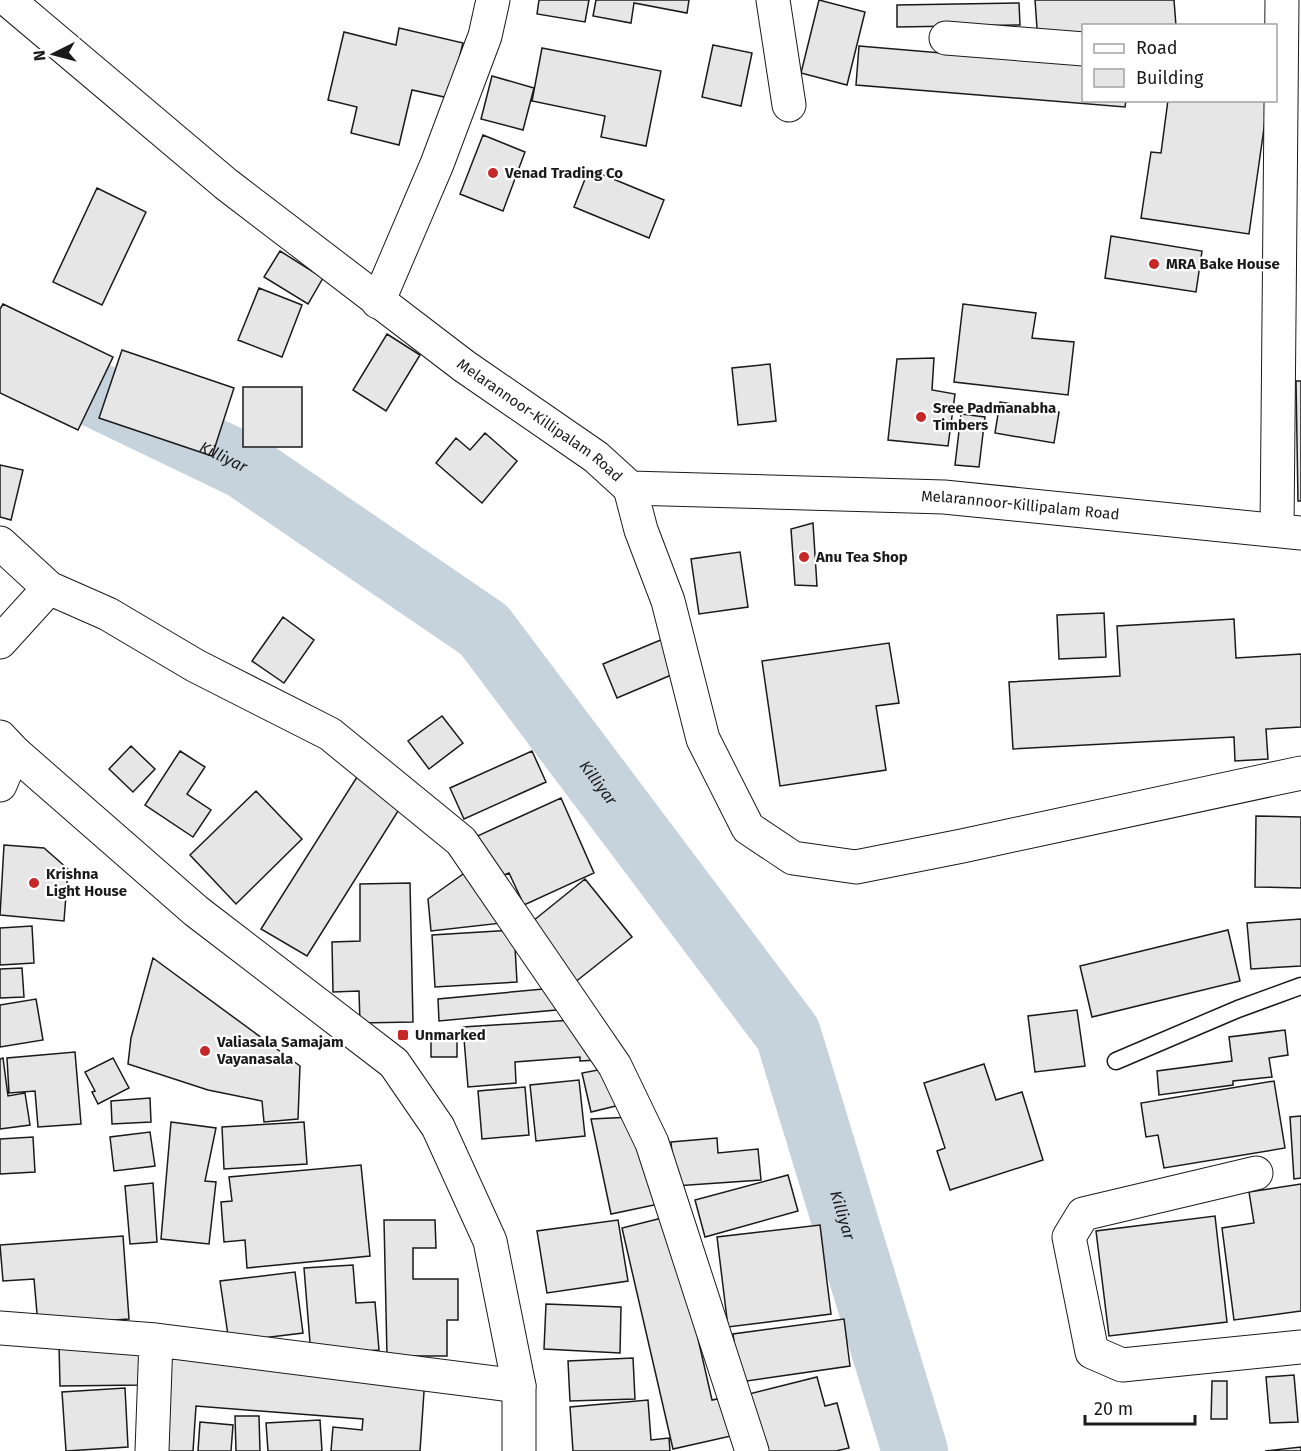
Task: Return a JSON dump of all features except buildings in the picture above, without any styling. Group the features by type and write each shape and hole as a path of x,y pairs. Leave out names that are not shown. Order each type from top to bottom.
{"street":[{"path":"378,302 445,142 485,36 493,0"},
{"path":"773,0 789,105"},
{"path":"1282,0 1278,77 1289,531"},
{"name":"Melarannoor-Killipalam Road","path":"20,4 226,184 464,366 596,457 630,488 944,496 1289,531"},
{"path":"946,38 1082,49"},
{"path":"630,488 641,530 668,601 703,739 748,828 793,858 856,867 1301,773"},
{"path":"0,543 49,588 108,614 196,666 330,734 461,841 615,1066 652,1143 752,1451"},
{"path":"0,642 49,588"},
{"path":"0,785 7,745"},
{"path":"7,745 196,911 394,1064 438,1127 490,1241 519,1386 519,1451"},
{"path":"1256,1173 1083,1214 1069,1237 1092,1352 1122,1365 1301,1347"},
{"path":"0,1328 156,1340 519,1386"},
{"path":"152,1451 156,1340"}],"lane":[{"path":"1116,1061 1238,1009 1301,986"}],"waterway":[{"name":"Killiyar","path":"0,349 244,466 484,630 788,1034 915,1451"}],"place":[{"name":"Venad Trading Co","path":"493,173"},
{"name":"MRA Bake House","path":"1154,264"},
{"name":"Sree Padmanabha Timbers","path":"921,417"},
{"name":"Anu Tea Shop","path":"804,557"},
{"name":"Krishna Light House","path":"34,883"},
{"name":"Unmarked","path":"403,1035"},
{"name":"Valiasala Samajam Vayanasala","path":"205,1051"}]}
